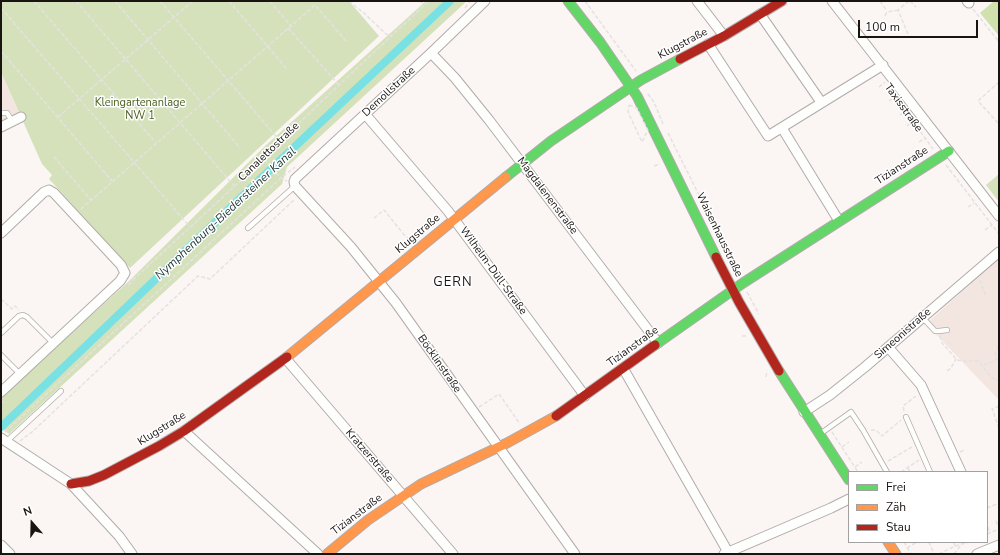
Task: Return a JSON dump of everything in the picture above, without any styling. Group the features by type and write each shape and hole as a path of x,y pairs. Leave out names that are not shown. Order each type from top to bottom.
{"street":[{"name":"Demollstraße","path":"295,184 295,179 485,1"},
{"name":"Waisenhausstraße","path":"568,1 600,42 631,87 733,290 767,351 804,412 848,478"},
{"path":"697,1 724,36"},
{"name":"Klugstraße","path":"71,484 89,481 104,475 184,431 286,359 551,141 641,80 724,36 782,1"},
{"name":"Taxisstraße","path":"832,1 999,216"},
{"path":"760,14 821,102"},
{"path":"708,44 768,136 883,65"},
{"name":"Magdalenenstraße","path":"431,53 455,78 490,120 658,343"},
{"name":"Wilhelm-Düll-Straße","path":"365,114 455,219 585,396"},
{"path":"1,127 16,119"},
{"path":"782,128 839,221"},
{"name":"Tizianstraße","path":"327,554 368,520 436,476 499,447 554,418 742,283 949,151"},
{"name":"Böcklinstraße","path":"295,184 380,282 575,554"},
{"path":"1,232 44,192 49,190 54,193 121,265 124,275 1,392"},
{"name":"Simeonistraße","path":"804,412 830,395 865,367 999,252"},
{"path":"888,347 921,385 961,471"},
{"name":"Kratzerstraße","path":"286,359 453,554"},
{"path":"623,368 726,553 848,499"},
{"path":"184,431 318,554"},
{"path":"3,440 71,484 119,536 132,554"},
{"path":"889,543 896,554"},
{"path":"1,545 10,554"},
{"path":"978,554 999,545"}],"lane":[{"path":"1,113 7,113 16,119"},
{"path":"248,228 295,184"},
{"path":"1,333 19,316 23,315 27,317 53,343"},
{"path":"923,318 935,330 947,330"},
{"path":"1,355 20,374"},
{"path":"3,440 61,391"},
{"path":"819,434 851,412 886,471"},
{"path":"906,417 930,471"}],"path":[{"path":"34,1 156,143"},
{"path":"76,1 234,186"},
{"path":"115,1 240,148"},
{"path":"160,1 280,141"},
{"path":"58,117 192,1"},
{"path":"229,1 286,68"},
{"path":"270,1 291,26"},
{"path":"349,1 386,34 388,39"},
{"path":"420,1 425,4"},
{"name":"Canalettostraße","path":"124,275 135,278 264,159 280,141 429,1"},
{"path":"585,1 633,65 654,102 664,125"},
{"path":"880,1 887,12"},
{"path":"887,12 898,10 909,1 916,7"},
{"path":"74,215 315,5 347,42"},
{"path":"1,8 190,227"},
{"path":"898,10 908,34"},
{"path":"885,16 887,12"},
{"path":"976,15 999,42"},
{"path":"288,28 339,85"},
{"path":"386,34 392,36"},
{"path":"1,51 112,181"},
{"name":"Taxisstraße","path":"879,87 885,82 888,87"},
{"path":"999,82 978,101 999,124"},
{"name":"Taxisstraße","path":"889,101 895,96 899,101"},
{"path":"629,105 628,112 642,142"},
{"name":"Taxisstraße","path":"902,106 999,234"},
{"path":"900,115 906,111"},
{"path":"907,126 913,121"},
{"path":"667,131 742,283 758,312"},
{"path":"919,142 925,138"},
{"path":"54,157 91,200"},
{"path":"264,159 277,173"},
{"path":"3,440 281,178"},
{"path":"32,432 198,276 210,279 296,198"},
{"path":"968,208 974,202"},
{"path":"374,218 384,210 410,242"},
{"path":"985,230 992,225"},
{"path":"981,284 986,296"},
{"path":"1,299 12,309 15,306 23,315"},
{"path":"939,331 942,343 956,359 962,361 979,361 989,375 999,381"},
{"path":"996,361 995,354 998,349 997,345"},
{"path":"947,371 951,368 956,359"},
{"path":"983,365 999,360"},
{"path":"473,411 499,394 526,433"},
{"path":"999,406 992,409 999,428"},
{"path":"842,447 850,442"},
{"path":"883,464 917,444"},
{"path":"903,471 924,458"},
{"path":"855,467 862,462"},
{"path":"988,508 999,503"},
{"path":"988,527 990,533 999,528 996,521"},
{"path":"904,543 912,554"},
{"path":"907,548 915,543"},
{"path":"929,543 934,554"},
{"path":"939,554 966,543"},
{"path":"954,554 961,545"}],"shaded area":[{"path":"1,72 19,113 1,121"},
{"path":"999,258 999,399 998,399 926,324"}],"green space":[{"name":"Kleingartenanlage NW 1","path":"1,1 349,1 379,36 130,268 49,179 52,175 42,164 1,72"},
{"path":"426,1 467,1 287,167 282,184 9,434 1,428 1,397 128,282 265,146"},
{"path":"994,1 999,1 999,36 980,13"},
{"path":"999,174 999,202 986,185"}],"waterway":[{"name":"Nymphenburg-Biedersteiner Kanal","path":"1,427 272,168 450,1"}],"traffic: fast":[{"path":"568,1 600,42 637,96 716,257"},
{"path":"506,177 551,141 641,80 680,59"},
{"path":"655,345 743,283 949,151"},
{"path":"779,371 848,478"}],"traffic: slow":[{"path":"287,357 506,177"},
{"path":"327,554 368,520 421,484 507,443 556,416"},
{"path":"889,543 896,554"}],"traffic: jam":[{"path":"680,59 724,36 782,1"},
{"path":"716,257 739,302 779,371"},
{"path":"556,416 655,345"},
{"path":"71,484 89,481 104,475 159,446 184,431 287,357"}],"district":[{"name":"GERN","path":"453,283"}]}
